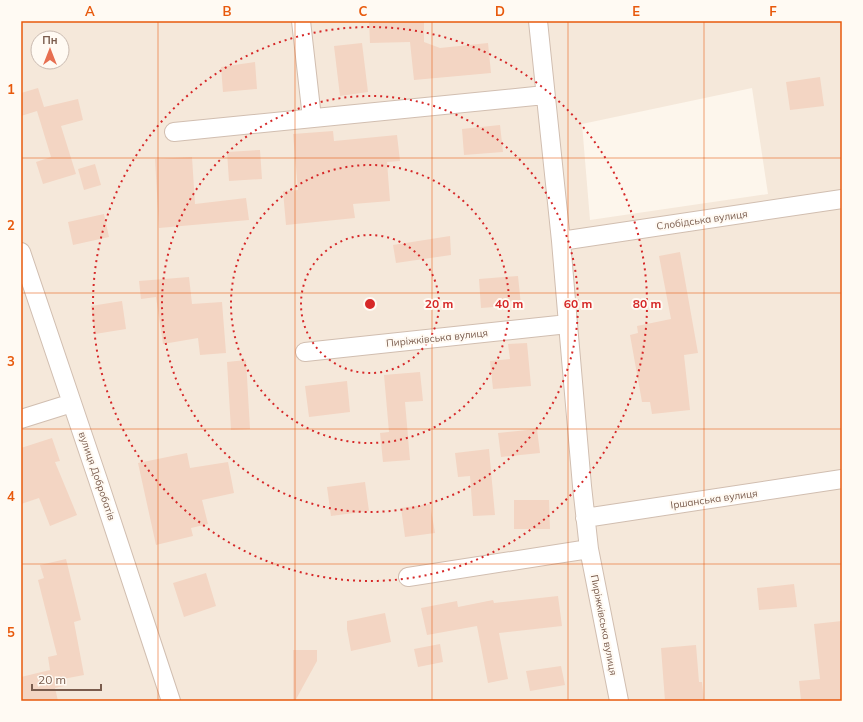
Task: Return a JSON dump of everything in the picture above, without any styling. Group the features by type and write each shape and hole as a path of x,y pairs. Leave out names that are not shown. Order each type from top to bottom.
{"street":[{"path":"300,21 312,118"},
{"name":"Пиріжківська вулиця","path":"538,21 561,241 585,518 619,701"},
{"path":"174,132 545,95"},
{"name":"Слобідська вулиця","path":"561,241 842,199"},
{"name":"вулиця Добробатів","path":"21,252 171,701"},
{"name":"Пиріжківська вулиця","path":"306,352 568,324"},
{"path":"21,419 72,403"},
{"name":"Іршанська вулиця","path":"585,518 842,480"},
{"path":"408,577 590,549"}],"shaded area":[{"path":"21,21 842,21 842,701 21,701","holes":["752,88 768,194 590,220 582,124"]}],"building":[{"path":"369,21 424,21 424,42 440,48 488,43 491,73 414,80 410,42 370,43"},
{"path":"362,43 368,92 340,96 334,46"},
{"path":"255,62 257,89 223,92 221,67"},
{"path":"820,77 824,106 790,110 786,82"},
{"path":"38,88 44,107 78,99 83,120 61,126 76,174 43,184 36,162 51,157 37,111 21,116 21,93"},
{"path":"500,125 503,152 464,155 462,129"},
{"path":"333,131 334,141 397,135 400,161 387,162 390,201 353,204 355,218 286,225 283,191 298,190 293,134"},
{"path":"260,150 262,179 229,181 227,152"},
{"path":"192,157 195,204 246,198 249,220 159,228 155,159"},
{"path":"95,164 101,185 84,190 78,169"},
{"path":"104,214 109,237 73,245 68,222"},
{"path":"450,236 451,255 396,263 393,245"},
{"path":"680,252 698,353 684,355 690,410 652,414 650,402 642,402 630,335 638,333 637,326 671,319 659,256"},
{"path":"518,276 521,305 481,308 479,279"},
{"path":"189,277 192,304 222,302 226,353 200,355 198,338 163,344 156,297 141,299 139,281"},
{"path":"122,301 126,329 95,334 91,306"},
{"path":"527,343 531,386 493,389 490,361 510,359 508,344"},
{"path":"246,360 250,429 231,430 227,362"},
{"path":"420,372 423,401 405,402 410,460 383,462 380,433 389,432 384,375"},
{"path":"347,381 350,412 309,417 305,386"},
{"path":"537,429 540,453 501,457 498,433"},
{"path":"52,438 60,461 55,462 77,515 50,526 39,498 21,504 21,448"},
{"path":"489,449 495,515 473,516 470,476 458,477 455,453"},
{"path":"187,453 190,468 228,462 234,493 202,500 208,524 191,528 193,536 156,545 138,463"},
{"path":"365,482 369,511 331,516 327,487"},
{"path":"514,500 549,500 550,529 514,529"},
{"path":"430,504 435,533 405,537 401,508"},
{"path":"66,559 81,620 74,622 84,675 63,679 64,686 55,688 58,701 21,701 21,677 50,670 48,657 57,655 38,580 44,578 40,565"},
{"path":"206,573 216,606 184,617 173,583"},
{"path":"794,584 797,607 759,610 757,588"},
{"path":"558,596 562,626 499,633 508,679 488,683 477,626 427,635 421,608 457,601 458,607 493,600 494,603"},
{"path":"385,613 391,642 351,651 347,621"},
{"path":"842,621 842,701 801,701 799,681 820,679 814,624"},
{"path":"440,644 443,662 418,667 414,649"},
{"path":"696,645 699,682 702,682 704,701 665,701 661,648"},
{"path":"293,650 317,650 317,661 295,701 293,701"},
{"path":"561,666 565,685 530,691 526,671"}]}
